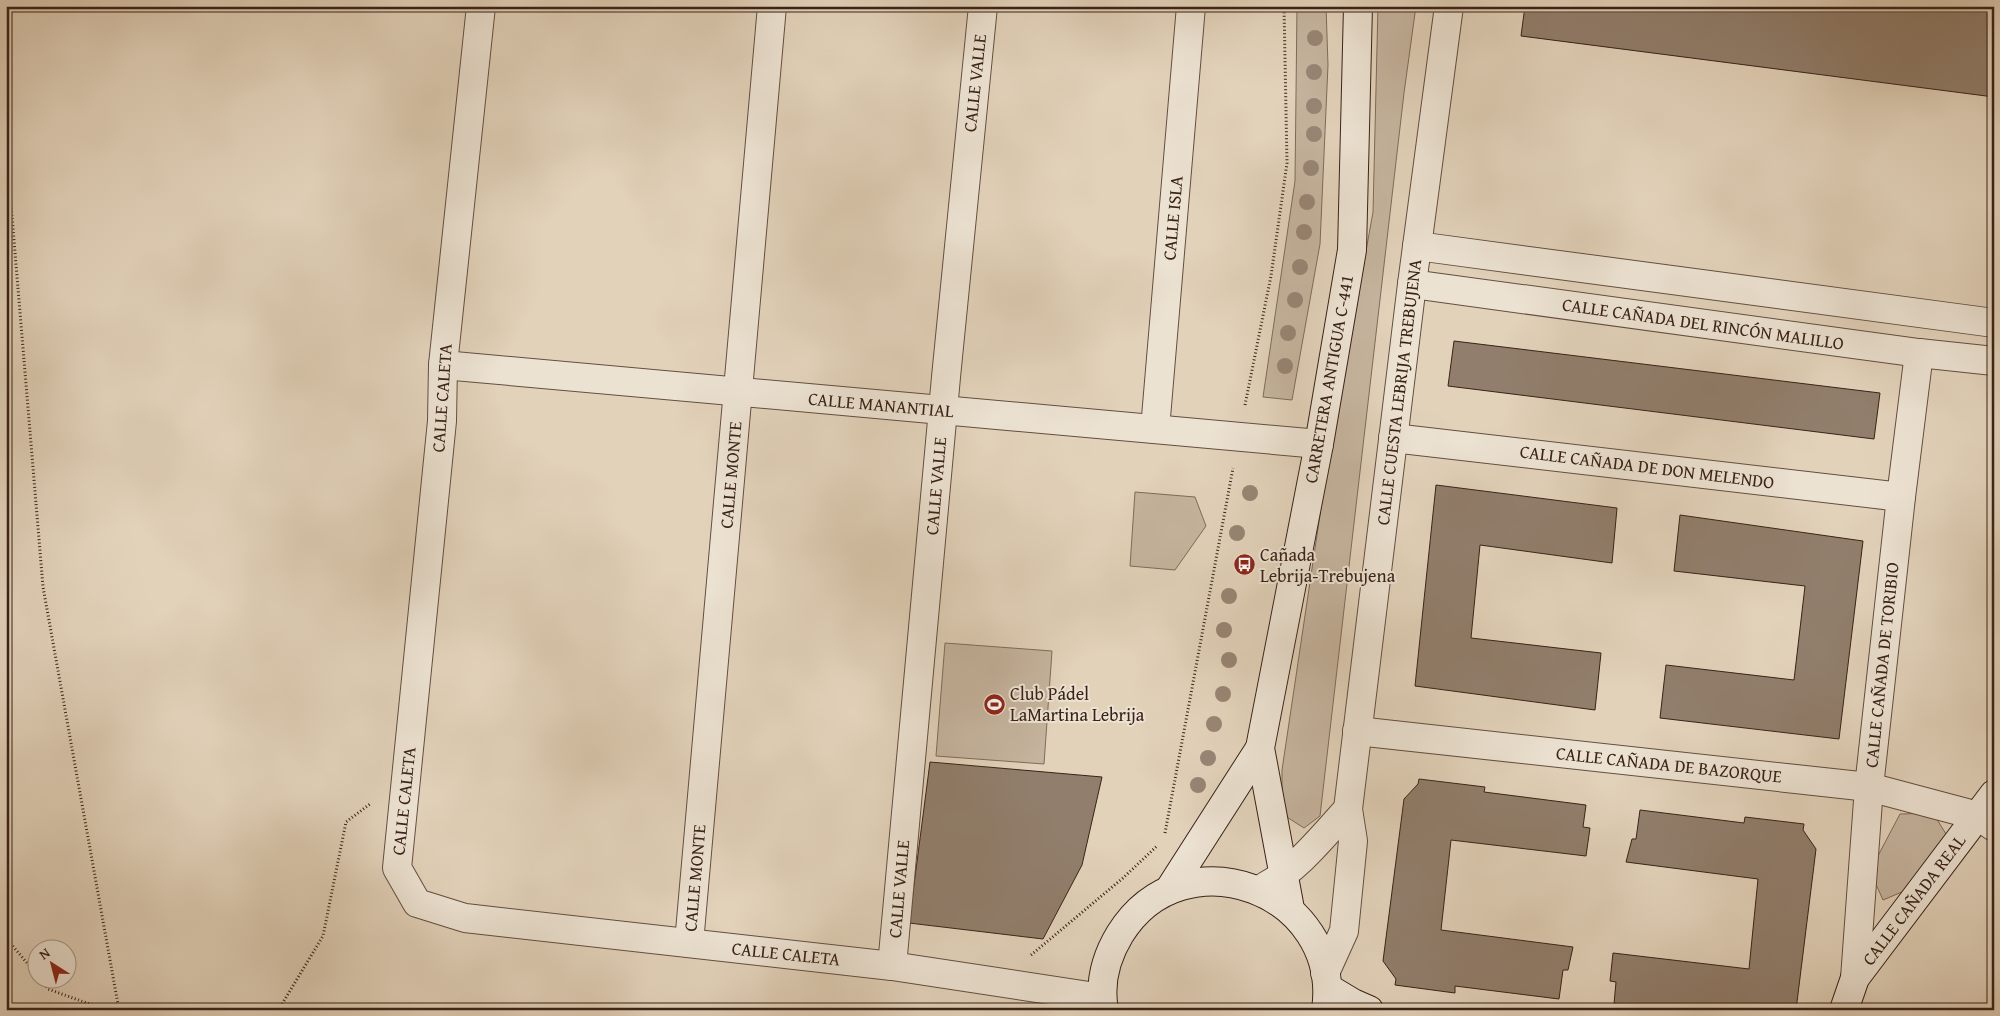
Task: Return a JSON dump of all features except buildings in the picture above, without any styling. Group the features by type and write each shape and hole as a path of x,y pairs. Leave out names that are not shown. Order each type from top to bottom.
{"street":[{"name":"CALLE CALETA","path":"481,6 443,365 442,421 397,868 417,903 465,918 892,966 1020,987 1103,1004"},
{"name":"CALLE MONTE","path":"689,943 772,6"},
{"name":"CALLE VALLE","path":"892,966 943,410 983,6"},
{"name":"CALLE ISLA","path":"1155,429 1191,6"},
{"name":"CARRETERA ANTIGUA C-441","path":"1290,909 1260,748 1319,444 1352,250 1358,6"},
{"name":"CALLE CUESTA LEBRIJA TREBUJENA","path":"1326,990 1344,931 1354,840 1348,809 1448,6"},
{"path":"1417,246 1994,322"},
{"name":"CALLE CAÑADA DEL RINCÓN MALILLO","path":"1412,284 1919,353 1994,361"},
{"name":"CALLE CAÑADA DE TORIBIO","path":"1855,978 1869,787 1919,353"},
{"name":"CALLE MANANTIAL","path":"443,365 1319,444"},
{"name":"CALLE CAÑADA DE DON MELENDO","path":"1393,438 1901,497"},
{"name":"CALLE CAÑADA DE BAZORQUE","path":"1357,731 1869,787 1986,822"},
{"name":"CARRETERA ANTIGUA C-441","path":"1169,890 1260,748"},
{"name":"CALLE CAÑADA REAL","path":"1844,1010 1855,978 1986,822 1994,794"},
{"path":"1259,890 1284,876 1348,809"},
{"path":"1103,1004 1104,971 1112,946 1127,923 1146,904 1169,890 1199,882 1230,881 1259,890 1290,909 1307,929 1319,953 1326,990 1369,1010"}],"path":[{"path":"1164,838 1238,437 1271,276 1287,163 1284,6"},
{"path":"6,145 42,587 118,1010"},
{"path":"271,1010 279,1009 323,936 346,822 407,776"},
{"path":"1020,987 1025,960 1123,878 1157,845"},
{"path":"6,938 28,964"},
{"path":"47,988 106,1010"}],"shaded area":[{"path":"1297,6 1326,6 1328,65 1320,244 1292,400 1263,397 1295,181"},
{"path":"1378,6 1416,6 1404,93 1320,816 1304,828 1282,814 1282,770 1327,468 1373,212"},
{"path":"1135,492 1195,497 1206,526 1175,570 1130,566"},
{"name":"Club Pádel LaMartina Lebrija","path":"945,643 1052,651 1044,764 936,756"},
{"path":"1933,813 1946,834 1909,889 1883,900 1870,871 1900,814"}],"place":[{"name":"Cañada Lebrija-Trebujena","path":"1244,565"},
{"name":"Club Pádel LaMartina Lebrija","path":"994,704"}]}
